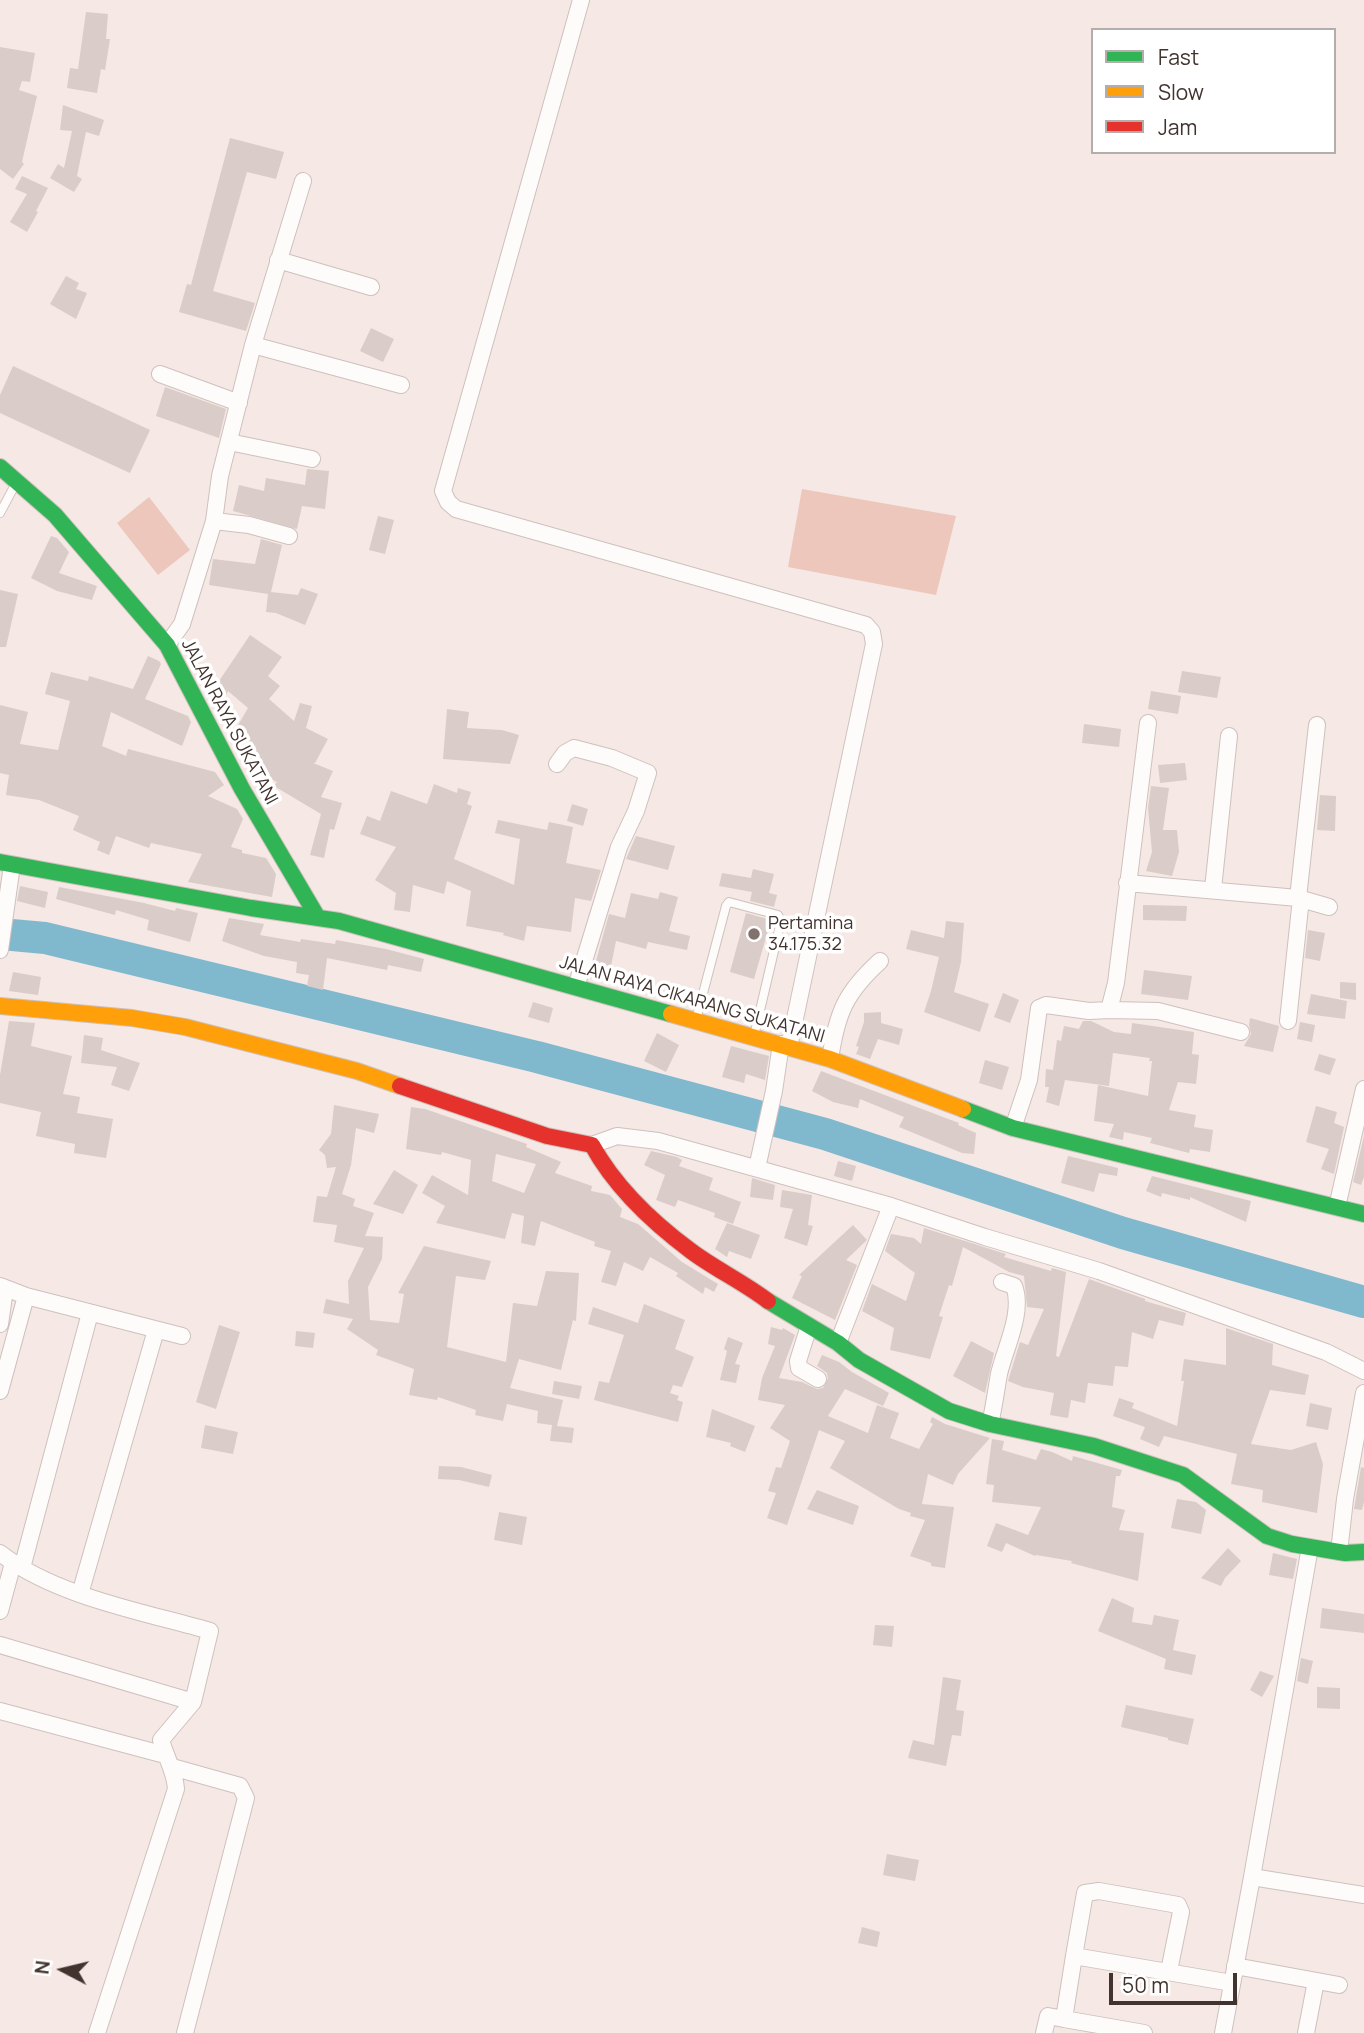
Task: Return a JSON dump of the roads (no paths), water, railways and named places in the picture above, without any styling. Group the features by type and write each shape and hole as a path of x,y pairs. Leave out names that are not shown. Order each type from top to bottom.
{"street":[{"path":"581,0 443,491 448,502 456,509 866,625 872,632 874,643 757,1168"},
{"path":"167,645 182,624 214,521 220,476 253,345 303,181"},
{"path":"278,260 371,287"},
{"path":"253,345 401,385"},
{"path":"160,374 239,403"},
{"path":"229,442 312,459"},
{"name":"JALAN RAYA SUKATANI","path":"0,467 55,515 167,645 242,789 318,918"},
{"path":"214,521 249,525 289,536"},
{"path":"1110,1010 1116,983 1149,723"},
{"path":"1288,1021 1317,725"},
{"path":"1213,889 1229,736"},
{"path":"557,764 565,753 574,748 612,758 648,773 636,811 619,847 576,987"},
{"path":"0,950 9,883 6,863"},
{"name":"JALAN RAYA CIKARANG SUKATANI","path":"6,863 339,921 785,1045 830,1059 1013,1128 1364,1214"},
{"path":"1127,883 1299,898 1329,906"},
{"path":"830,1059 836,1023 845,1002 859,980 880,961"},
{"path":"1013,1128 1029,1080 1039,1008 1046,1005 1089,1011 1158,1011 1241,1032"},
{"path":"0,1006 132,1018 209,1033 357,1071 547,1136 592,1145 617,1136 658,1141 891,1206 1099,1270 1326,1352 1364,1371"},
{"path":"1337,1207 1364,1089"},
{"path":"592,1145 605,1170 634,1202 671,1235 778,1308 838,1343 859,1360 938,1406 990,1424 1094,1446 1183,1475 1267,1536 1339,1552 1364,1552"},
{"path":"838,1343 891,1206"},
{"path":"990,1424 1015,1310 1014,1286 1002,1282"},
{"path":"0,1324 3,1288 182,1336"},
{"path":"0,1389 26,1296"},
{"path":"0,1611 12,1561 90,1313"},
{"path":"808,1326 798,1361 799,1368 818,1379"},
{"path":"80,1594 156,1330"},
{"path":"1339,1552 1345,1499 1364,1393"},
{"path":"1223,2033 1310,1547"},
{"path":"12,1561 80,1594 210,1631 193,1702 161,1740 176,1789 97,2033"},
{"path":"0,1645 193,1702"},
{"path":"0,1712 169,1761 240,1786 246,1798 185,2033"},
{"path":"1252,1877 1364,1895"},
{"path":"1064,2019 1085,1894 1099,1891 1178,1905 1181,1912 1170,1971"},
{"path":"1074,1956 1232,1983"},
{"path":"1235,1966 1339,1985"},
{"path":"1306,2033 1316,1981"},
{"path":"1044,2033 1048,2016 1144,2033"}],"lane":[{"path":"0,513 17,481"},
{"path":"696,1020 729,902 778,915 781,921 754,1037"}],"waterway":[{"path":"0,934 45,938 537,1057 825,1134 1123,1233 1364,1302"}],"place":[{"name":"Pertamina 34.175.32","path":"754,934"}]}
